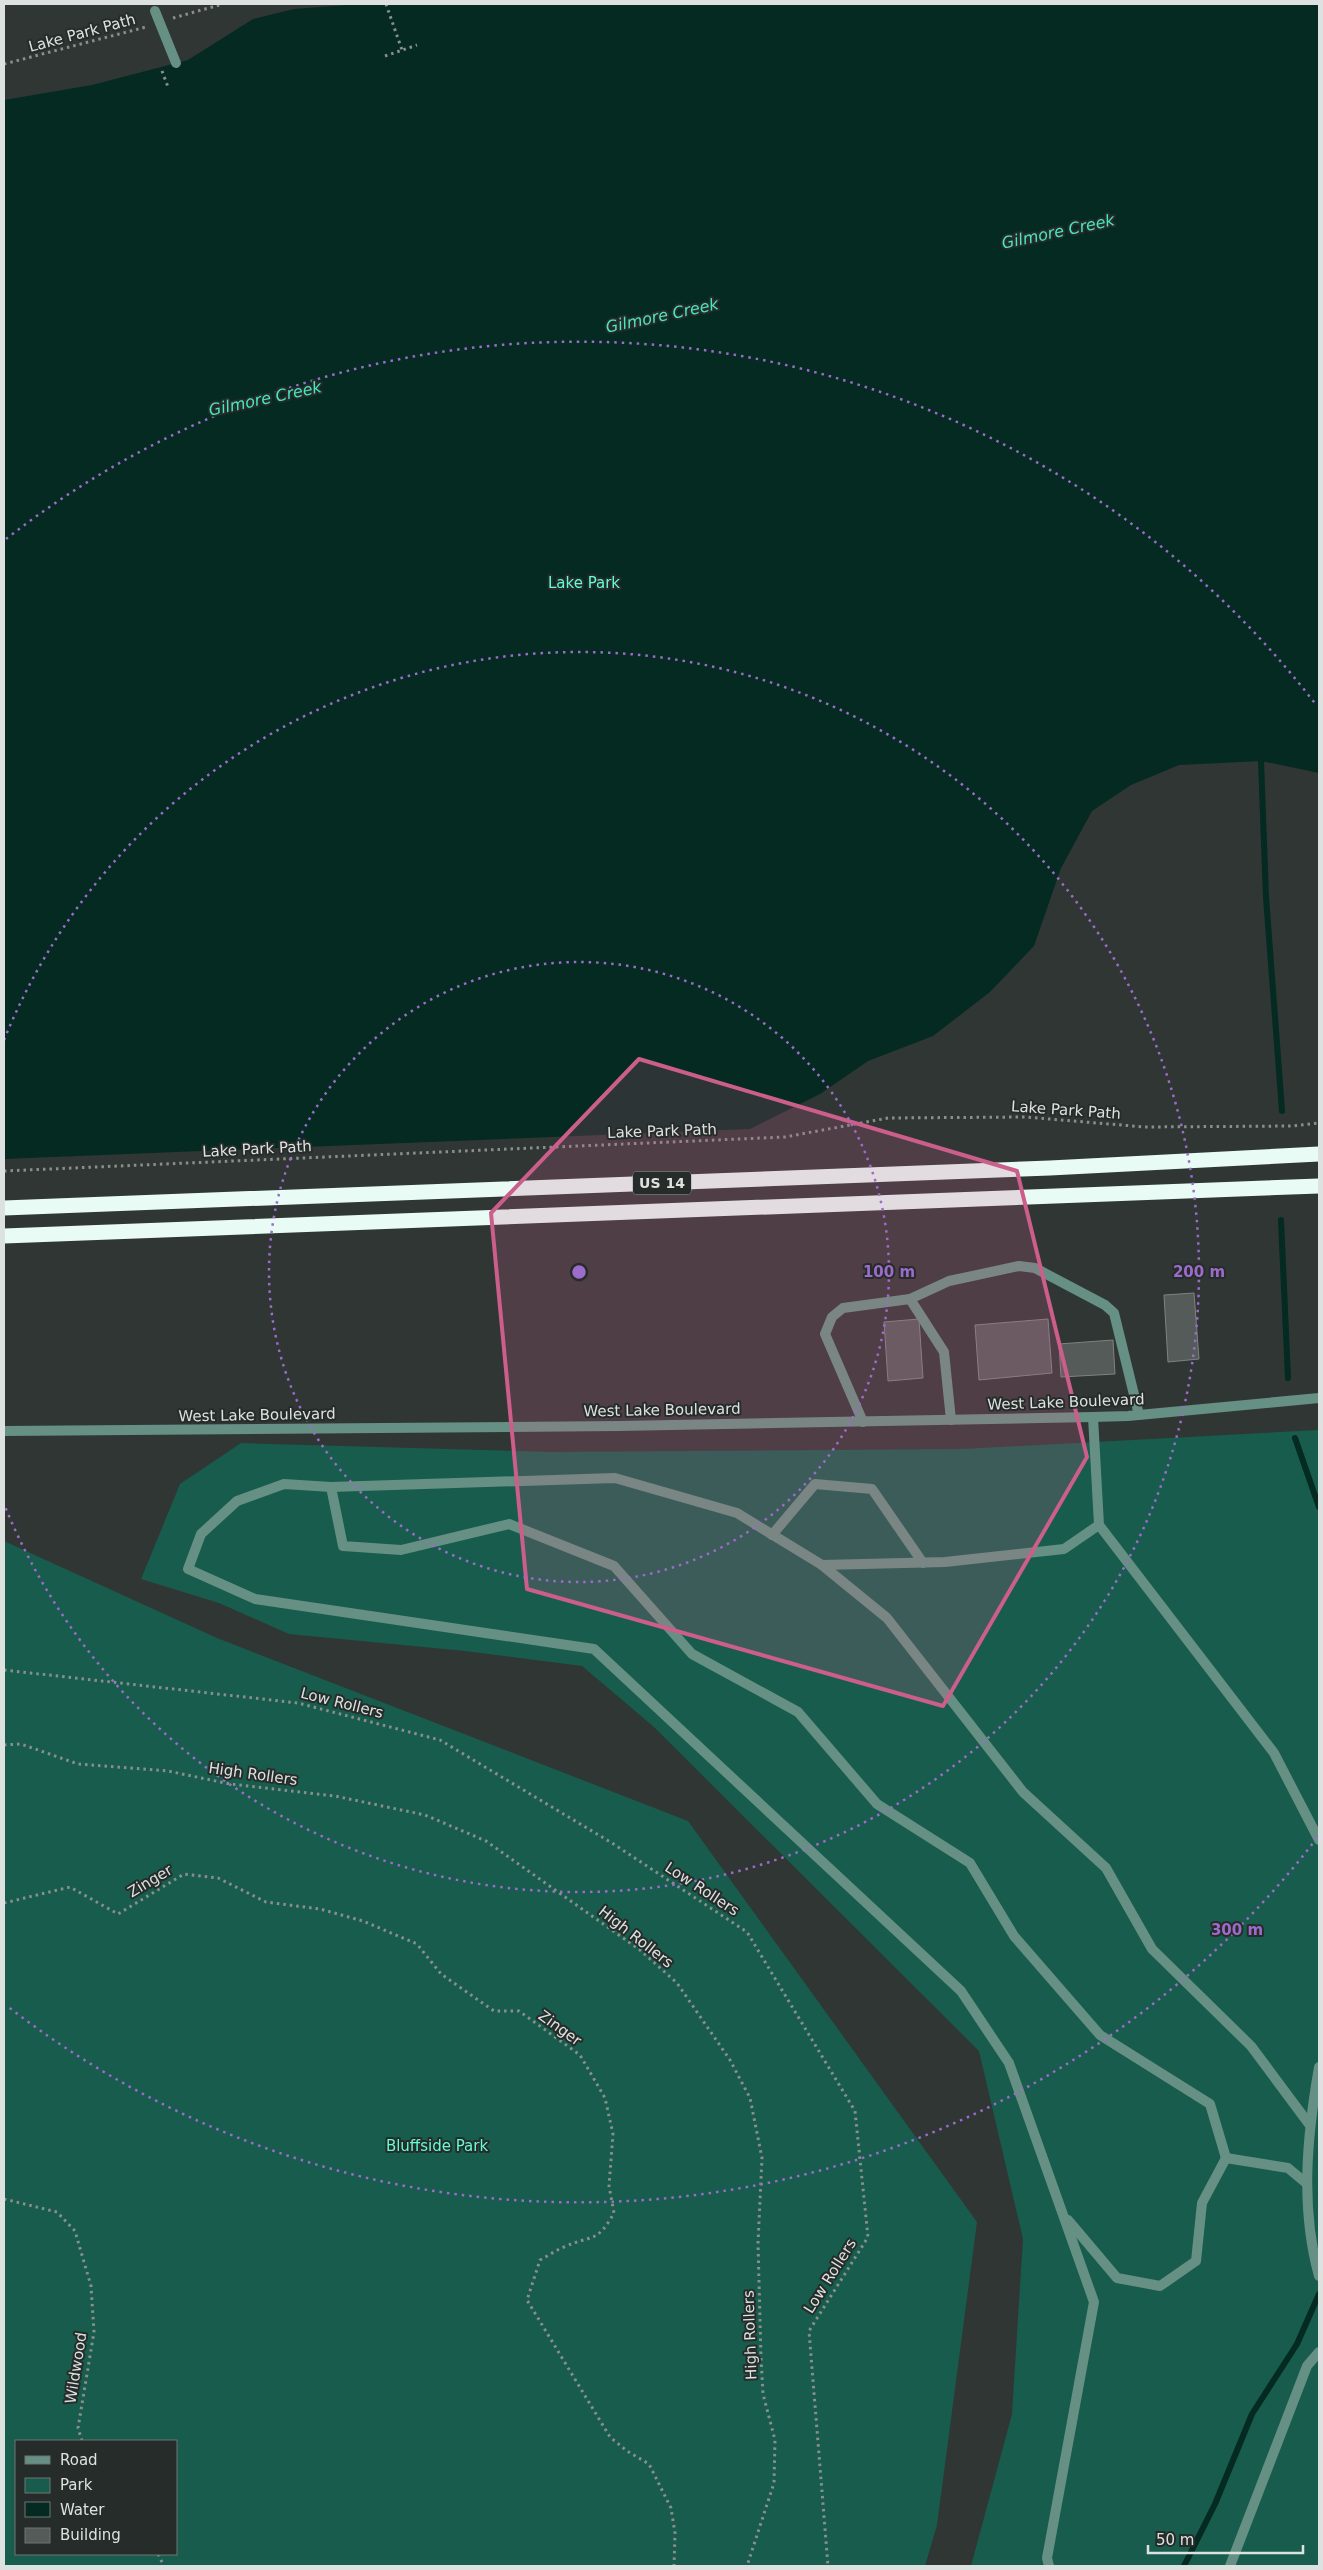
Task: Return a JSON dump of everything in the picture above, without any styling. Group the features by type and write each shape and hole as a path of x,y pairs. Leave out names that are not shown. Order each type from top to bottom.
{"highway":[{"name":"US 14","path":"4,1208 1050,1168 1319,1154"},
{"name":"US 14","path":"4,1236 1319,1186"}],"street":[{"path":"155,11 158,23 176,63"},
{"path":"863,1422 826,1334 832,1317 843,1308 910,1299 949,1281 1019,1266 1035,1268 1105,1305 1114,1314 1139,1415"},
{"path":"910,1299 944,1352 951,1420"},
{"name":"West Lake Boulevard","path":"4,1431 599,1427 1092,1417 1139,1415 1319,1398"},
{"path":"1092,1417 1099,1525 1274,1753 1319,1840"},
{"path":"1049,2566 1047,2558 1094,2302 1009,2063 961,1991 594,1649 255,1599 188,1569 201,1534 237,1501 284,1484 330,1487 615,1478 737,1513 822,1565 887,1618 1024,1792 1106,1868 1152,1949 1251,2046 1309,2124"},
{"path":"772,1535 815,1484 872,1489 923,1563"},
{"path":"330,1487 343,1546 401,1550 509,1524 614,1566 692,1654 798,1712 877,1804 970,1863 1014,1936 1100,2035 1210,2104 1226,2158 1202,2203 1196,2261 1160,2286 1117,2278 1063,2214"},
{"path":"822,1565 923,1563 1064,1550 1099,1525"},
{"path":"1318,2271 1306,2183 1309,2124 1319,2067"},
{"path":"1226,2158 1288,2168 1306,2183"},
{"path":"1230,2566 1307,2366 1319,2352"}],"path":[{"name":"Lake Park Path","path":"4,64 124,35 223,4"},
{"path":"386,4 402,50"},
{"path":"385,56 417,45"},
{"path":"160,66 168,87"},
{"name":"Lake Park Path","path":"4,1171 785,1137 888,1118 1024,1117 1145,1128 1292,1126 1319,1123"},
{"name":"Low Rollers","path":"4,1670 298,1703 440,1740 612,1843 747,1932 855,2112 868,2237 809,2331 828,2566"},
{"name":"High Rollers","path":"4,1745 21,1744 78,1764 168,1771 230,1784 335,1796 425,1814 486,1841 640,1950 677,1983 730,2060 750,2098 762,2158 758,2242 761,2358 763,2394 776,2440 774,2483 747,2566"},
{"name":"Zinger","path":"4,1903 70,1887 118,1914 184,1874 218,1878 266,1902 320,1908 363,1921 417,1944 441,1974 494,2011 518,2012 580,2055 605,2098 613,2134 609,2186 614,2213 604,2230 589,2240 565,2246 540,2260 527,2300 610,2437 627,2451 649,2464 672,2508 675,2533 674,2566"},
{"name":"Wildwood","path":"4,2199 56,2212 75,2231 91,2286 94,2332 78,2428 82,2440"}],"highlighted area":[{"path":"639,1059 1017,1171 1087,1457 943,1706 527,1589 491,1213"}],"green space":[{"path":"1319,1430 1319,2566 971,2566 1012,2414 1023,2239 979,2051 654,1727 582,1666 465,1651 289,1634 219,1603 141,1579 180,1484 241,1443 549,1452 962,1449"},
{"name":"Bluffside Park","path":"4,1541 217,1638 688,1821 977,2222 937,2525 925,2566 4,2566"}],"water":[{"name":"Lake Park","path":"362,4 1319,4 1319,773 1261,761 1179,765 1131,785 1092,811 1061,868 1034,946 990,992 933,1036 868,1061 820,1094 750,1129 4,1159 4,100 92,85 188,60 253,19 294,9"}],"building":[{"path":"1194,1293 1199,1359 1168,1362 1164,1295"},
{"path":"919,1319 923,1378 888,1381 884,1322"},
{"path":"1048,1319 1052,1373 979,1380 975,1325"},
{"path":"1113,1340 1115,1374 1061,1377 1059,1344"}],"waterway":[{"path":"1261,761 1266,897 1282,1111"},
{"path":"1281,1220 1288,1378"},
{"path":"1295,1438 1319,1507"},
{"path":"1184,2566 1215,2504 1252,2414 1297,2344 1319,2294"}],"water label":[{"name":"Gilmore Creek","path":"1058,231"},
{"name":"Gilmore Creek","path":"662,315"},
{"name":"Gilmore Creek","path":"265,398"}]}
